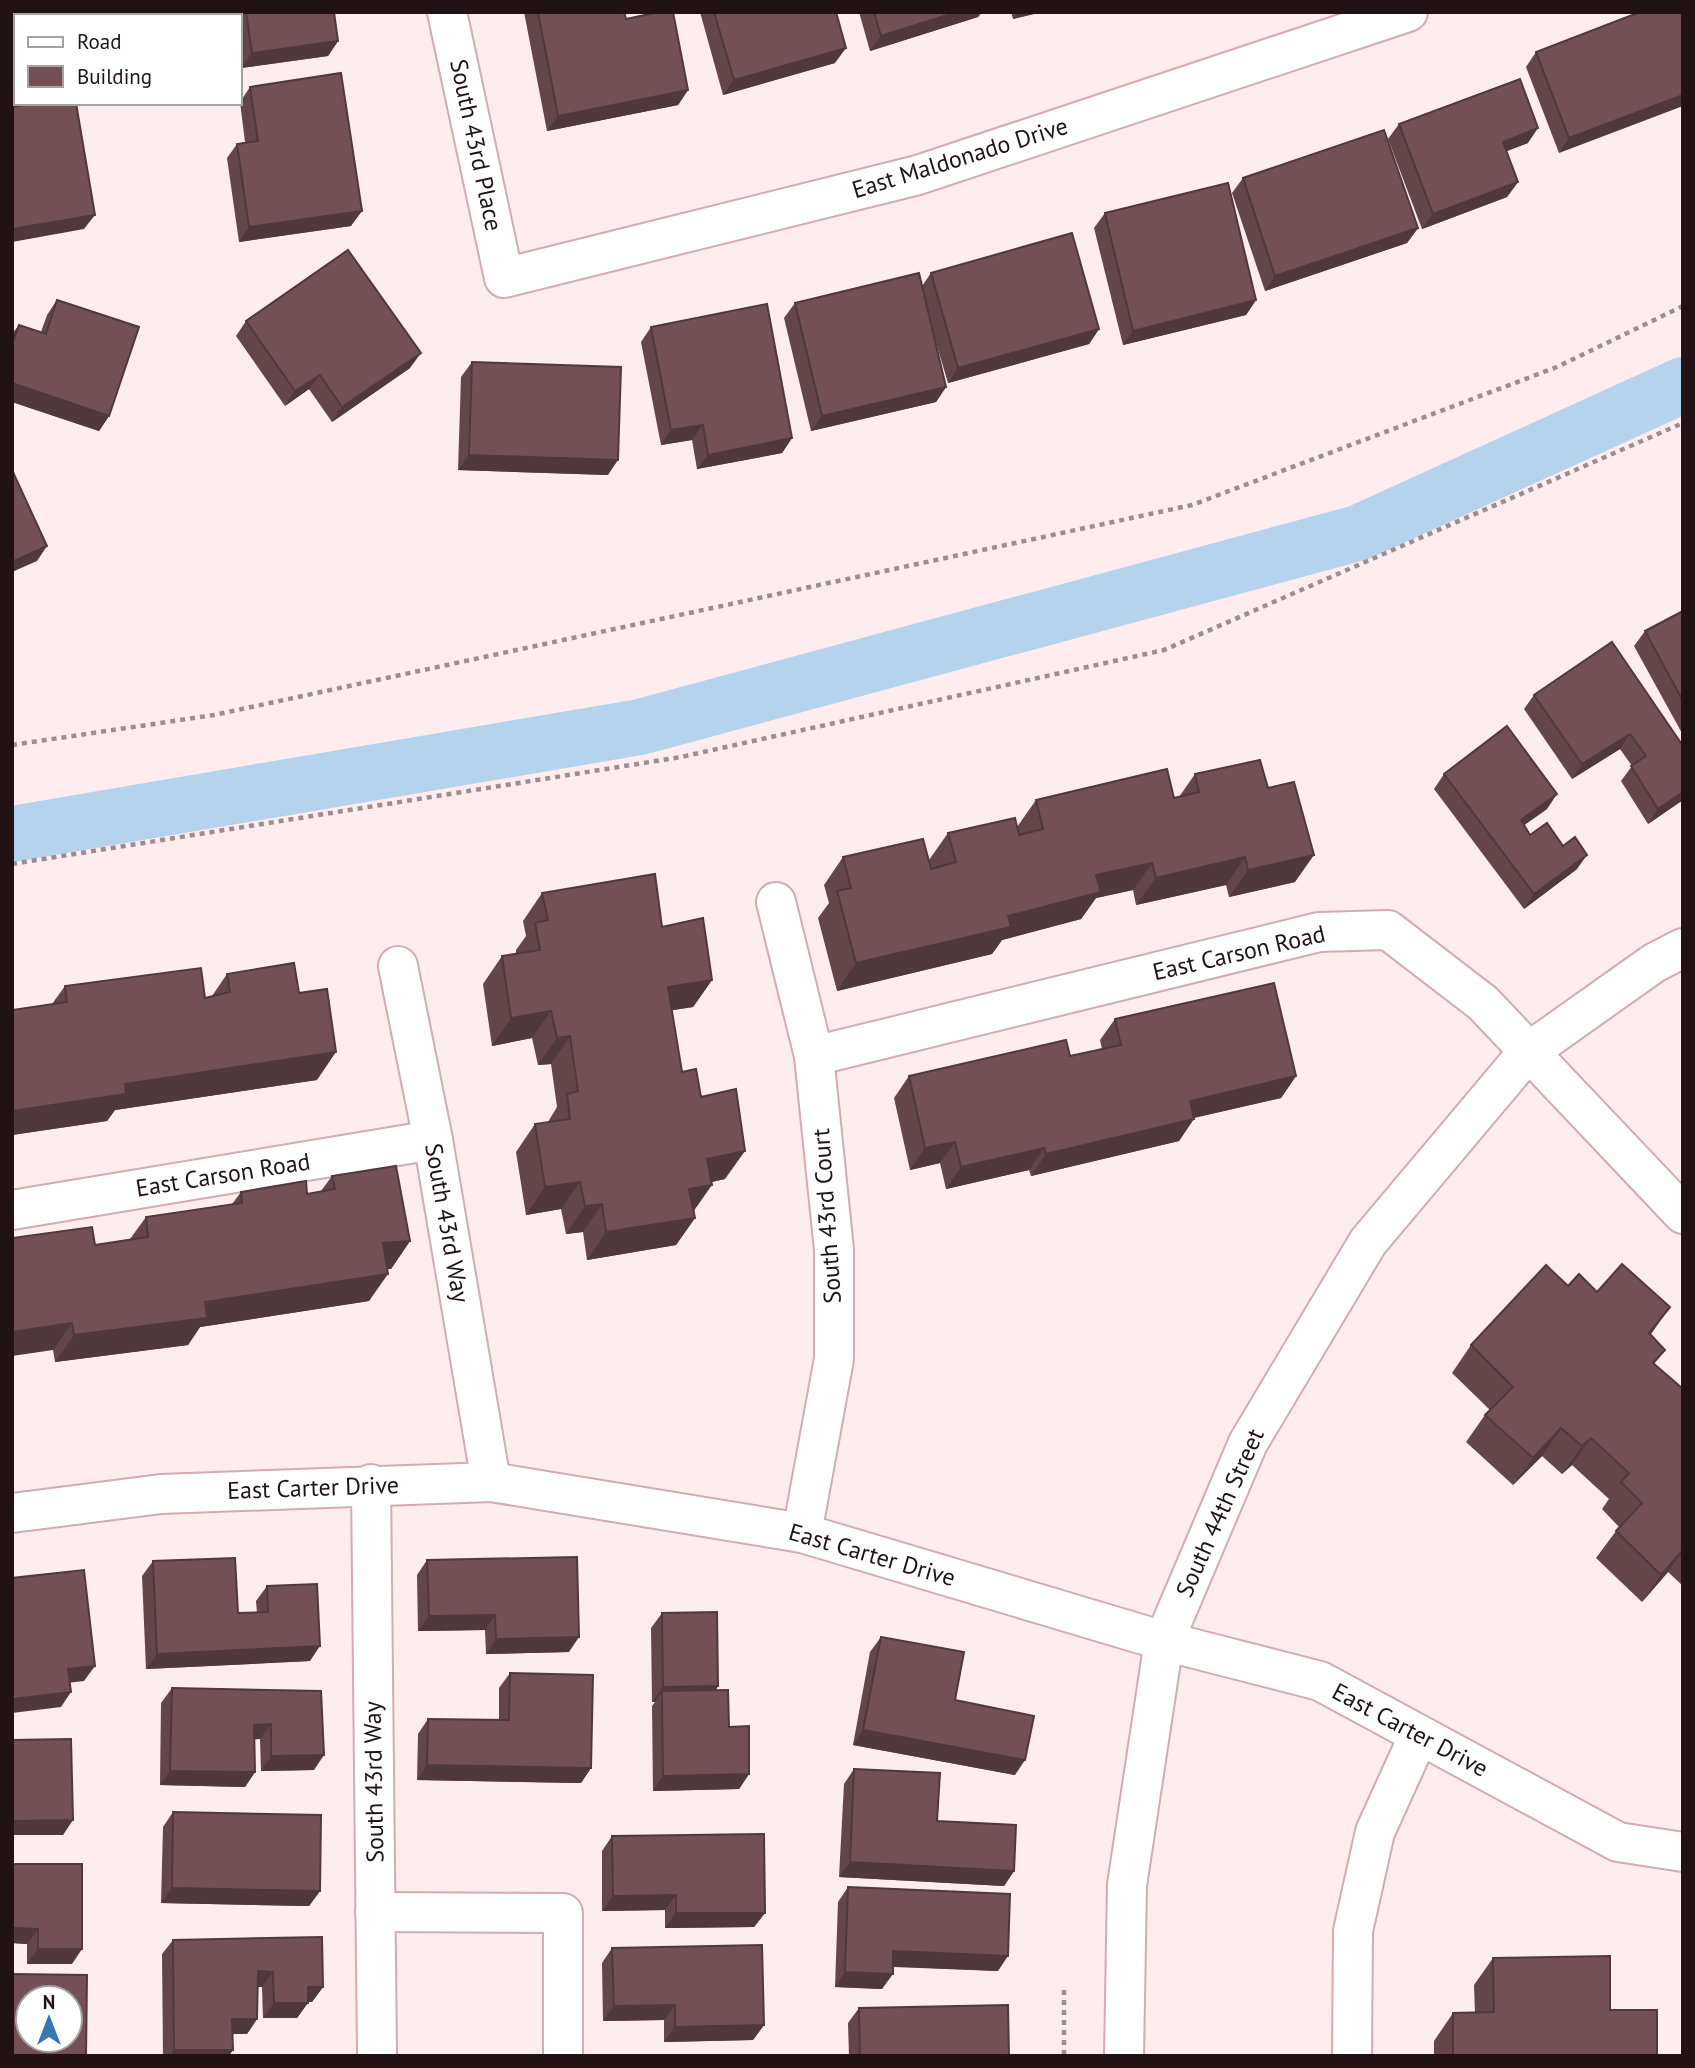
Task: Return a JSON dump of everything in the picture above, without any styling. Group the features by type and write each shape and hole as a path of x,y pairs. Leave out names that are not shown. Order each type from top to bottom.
{"street":[{"name":"South 43rd Place","path":"447,12 504,278"},
{"name":"East Maldonado Drive","path":"504,278 918,175 1408,12"},
{"name":"South 43rd Court","path":"776,902 814,1056 834,1250 834,1359 802,1533"},
{"name":"East Carson Road","path":"814,1056 1319,932 1388,930 1483,1003 1527,1053 1683,1214"},
{"name":"South 44th Street","path":"1125,2056 1127,1885 1164,1641 1248,1443 1368,1242 1527,1053 1654,963 1683,948"},
{"name":"South 43rd Way","path":"398,966 433,1140 491,1482"},
{"name":"East Carson Road","path":"12,1210 433,1140"},
{"name":"East Carter Drive","path":"12,1513 161,1494 371,1484 491,1482 802,1533 1164,1641 1320,1681 1618,1842 1683,1852"},
{"name":"South 43rd Way","path":"371,1484 377,2056"},
{"path":"1352,2056 1353,1931 1376,1832 1419,1735"},
{"path":"376,1912 562,1913 562,2056"}],"path":[{"path":"12,745 214,715 1192,505 1557,367 1683,306"},
{"path":"12,864 681,757 1164,650 1683,423"},
{"path":"1064,1990 1064,2056"}],"building":[{"path":"12,12 45,12 14,14 12,78"},
{"path":"246,12 334,12 338,41 252,53"},
{"path":"538,12 624,12 626,19 673,12 688,90 558,116"},
{"path":"714,12 836,12 846,48 734,80"},
{"path":"874,12 957,12 881,36"},
{"path":"1640,12 1682,12 1683,95 1569,138 1536,52"},
{"path":"341,73 362,211 249,227 237,144 258,141 250,87"},
{"path":"1520,79 1538,128 1503,142 1518,182 1433,214 1399,124"},
{"path":"76,105 95,215 12,229 12,107"},
{"path":"1384,130 1418,228 1275,276 1243,178"},
{"path":"1228,183 1256,300 1133,331 1105,213"},
{"path":"1072,233 1099,329 958,368 931,273"},
{"path":"348,250 421,353 342,407 320,375 295,391 246,321"},
{"path":"919,273 946,387 822,416 795,303"},
{"path":"57,300 139,327 109,416 12,383 12,344 19,325 46,334"},
{"path":"767,304 792,438 708,455 703,425 671,430 651,327"},
{"path":"472,362 621,367 618,460 469,455"},
{"path":"12,470 47,546 12,562"},
{"path":"1683,611 1683,701 1645,631"},
{"path":"1612,642 1683,746 1683,792 1658,809 1631,766 1646,756 1630,734 1582,764 1534,695"},
{"path":"1507,726 1557,794 1521,820 1530,835 1547,823 1563,846 1575,837 1587,855 1534,894 1444,774"},
{"path":"1260,760 1268,788 1294,782 1314,855 1248,870 1245,857 1156,878 1152,863 1096,875 1101,892 1008,916 1011,927 856,963 837,891 851,888 843,857 923,839 931,869 956,862 948,833 1015,818 1019,835 1043,829 1036,800 1167,769 1174,798 1199,792 1195,774"},
{"path":"655,874 662,927 703,918 712,980 668,987 682,1072 696,1069 701,1097 736,1089 745,1151 707,1159 712,1185 689,1189 695,1218 606,1232 602,1204 585,1206 580,1182 545,1187 535,1124 570,1119 567,1094 578,1091 570,1036 557,1038 551,1011 511,1018 502,956 540,950 535,923 548,920 542,893"},
{"path":"294,963 299,993 327,989 336,1052 125,1084 126,1094 12,1111 12,1010 67,1002 65,986 201,968 205,998 230,992 227,974"},
{"path":"1274,983 1296,1076 1190,1101 1194,1119 1046,1154 1044,1148 961,1167 955,1142 925,1148 909,1076 1066,1040 1070,1056 1121,1045 1115,1019"},
{"path":"396,1166 410,1241 383,1243 388,1274 205,1302 207,1318 74,1335 72,1323 12,1332 12,1238 92,1227 95,1245 148,1237 146,1217 242,1203 241,1192 306,1181 307,1194 335,1189 332,1176"},
{"path":"1622,1264 1670,1307 1649,1333 1665,1350 1653,1363 1683,1389 1683,1550 1661,1575 1616,1531 1642,1503 1621,1482 1629,1473 1591,1438 1582,1446 1561,1428 1533,1458 1485,1415 1513,1387 1471,1345 1546,1265 1568,1286 1579,1274 1597,1292"},
{"path":"577,1557 579,1637 496,1639 495,1615 429,1616 427,1560"},
{"path":"235,1558 238,1613 268,1612 267,1586 317,1584 320,1646 157,1654 153,1561"},
{"path":"84,1570 95,1666 68,1669 71,1692 13,1699 12,1578"},
{"path":"717,1612 718,1686 663,1687 662,1613"},
{"path":"881,1637 964,1652 955,1700 1034,1716 1025,1760 863,1730"},
{"path":"510,1673 593,1675 591,1768 427,1765 428,1719 509,1720"},
{"path":"172,1688 321,1691 324,1755 271,1756 271,1724 254,1725 255,1772 170,1771"},
{"path":"728,1690 729,1727 749,1726 749,1774 663,1776 662,1691"},
{"path":"71,1739 73,1820 12,1821 12,1740"},
{"path":"854,1769 940,1773 937,1821 1016,1825 1014,1871 850,1862"},
{"path":"173,1812 321,1815 320,1891 172,1888"},
{"path":"764,1834 765,1913 676,1913 676,1895 613,1896 612,1836"},
{"path":"12,1864 82,1864 82,1949 38,1949 38,1929 12,1928"},
{"path":"848,1887 1010,1894 1008,1956 893,1951 893,1974 845,1972"},
{"path":"322,1937 323,1987 308,1987 308,2003 274,2003 273,1972 258,1971 257,2019 232,2019 233,2050 174,2050 173,1940"},
{"path":"762,1945 764,2025 675,2027 675,2005 614,2006 612,1948"},
{"path":"1610,1956 1610,2010 1657,2010 1657,2056 1453,2056 1453,2013 1494,2012 1493,1958"},
{"path":"12,1974 87,1975 86,2056 12,2056"},
{"path":"1008,2005 1009,2056 860,2056 859,2008"}],"waterway":[{"path":"12,834 640,727 1358,533 1683,385"}]}
